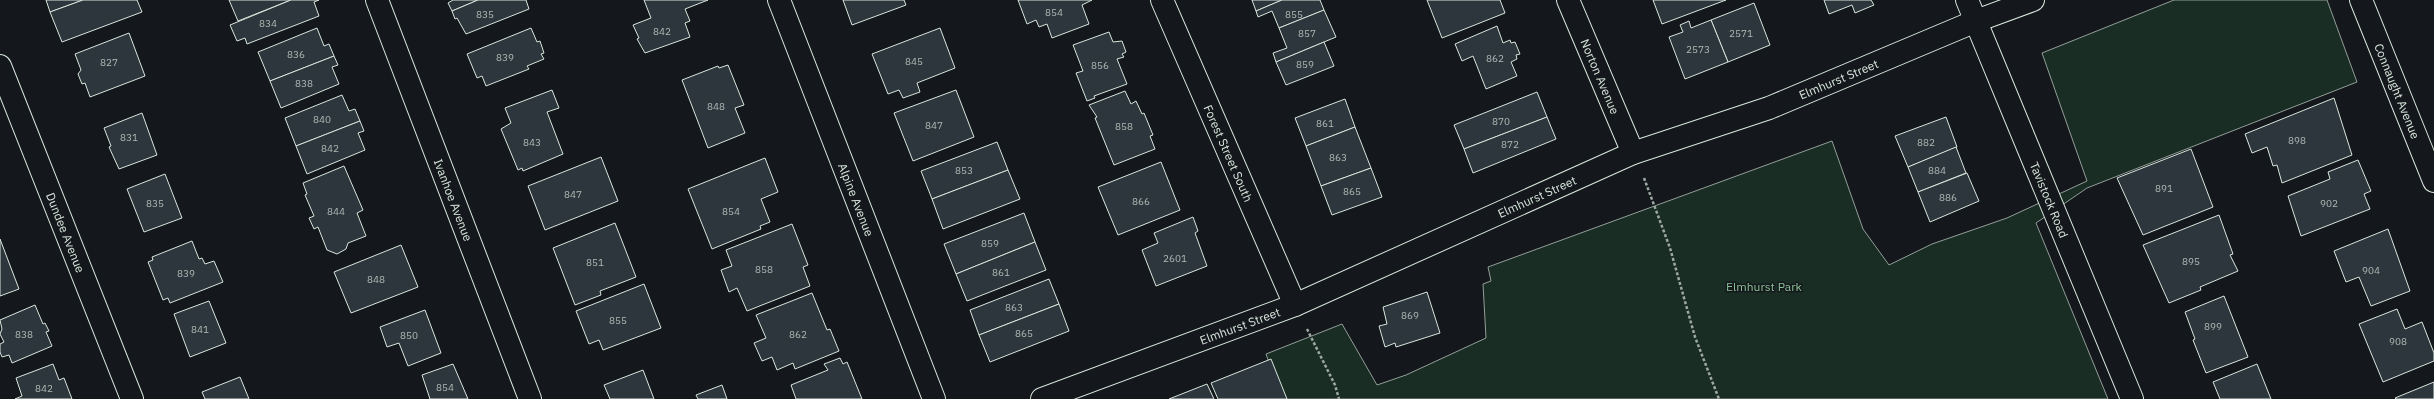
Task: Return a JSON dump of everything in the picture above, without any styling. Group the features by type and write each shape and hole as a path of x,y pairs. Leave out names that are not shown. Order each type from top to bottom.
{"street":[{"name":"Ivanhoe Avenue","path":"377,0 530,399"},
{"name":"Alpine Avenue","path":"779,0 934,399"},
{"name":"Forest Street South","path":"1162,0 1295,305"},
{"name":"Norton Avenue","path":"1568,0 1633,154"},
{"name":"Tavistock Road","path":"1968,0 2132,399"},
{"name":"Elmhurst Street","path":"1042,399 1295,305 1633,154 1769,108 1976,21 2033,0"},
{"name":"Connaught Avenue","path":"2361,0 2434,181"},
{"name":"Dundee Avenue","path":"0,66 132,399"}],"path":[{"path":"1633,154 1657,211 1695,337 1719,399"},
{"path":"1295,305 1335,385 1339,399"}],"green space":[{"name":"Elmhurst Park","path":"2174,0 2327,0 2357,82 2087,188 2036,223 2108,399 1282,399 1266,354 1342,324 1377,385 1406,375 1486,338 1483,284 1491,281 1488,267 1832,141 1863,229 1889,265 1932,244 2007,218 2087,181 2042,53"}],"building":[{"path":"46,0 83,0 50,12"},
{"path":"83,0 137,0 142,12 62,42 50,12"},
{"path":"229,0 291,0 238,21"},
{"path":"291,0 319,0 314,2 319,16 247,44 245,38 237,41 230,25"},
{"path":"453,0 478,0 452,11 448,3"},
{"path":"478,0 526,0 529,9 466,34 457,18 455,19 452,11"},
{"path":"644,0 708,0 685,9 690,21 685,23 690,37 645,53 637,39 639,38 633,25 651,18"},
{"path":"843,0 904,0 906,5 852,25"},
{"path":"1018,0 1092,0 1082,5 1089,24 1052,38 1047,24 1039,27 1036,20 1027,24"},
{"path":"1252,0 1282,0 1256,11"},
{"path":"1282,0 1320,0 1324,10 1279,28 1272,11 1258,17 1256,11"},
{"path":"1427,0 1500,0 1505,13 1442,38"},
{"path":"1653,0 1726,0 1662,24"},
{"path":"1824,0 1871,0 1874,5 1855,13 1852,5 1829,14"},
{"path":"1754,3 1770,45 1728,62 1711,20"},
{"path":"1324,10 1336,37 1276,62 1273,53 1287,48 1279,28"},
{"path":"1711,20 1728,62 1685,79 1669,37 1683,32 1680,25 1689,21 1691,28"},
{"path":"1497,26 1503,43 1510,40 1511,43 1515,42 1520,54 1516,55 1517,59 1511,62 1517,76 1486,89 1473,56 1462,61 1455,44"},
{"path":"317,28 324,46 329,44 334,56 270,81 258,52"},
{"path":"531,28 537,42 540,41 544,53 541,54 544,59 527,66 529,69 486,86 482,76 477,78 467,54"},
{"path":"940,28 955,68 917,83 920,92 903,98 899,90 888,94 872,54"},
{"path":"1109,32 1113,42 1122,41 1126,52 1122,54 1124,57 1117,59 1127,84 1094,96 1095,98 1087,101 1076,73 1083,71 1073,45"},
{"path":"129,33 145,76 90,97 85,83 82,84 78,74 81,70 75,54"},
{"path":"1324,42 1334,66 1286,85 1276,62"},
{"path":"334,56 338,65 332,67 339,84 281,108 270,81"},
{"path":"728,65 744,105 735,108 745,133 708,148 682,80 718,66 719,68"},
{"path":"552,90 559,108 547,112 563,154 523,171 522,168 518,170 501,129 511,123 505,108"},
{"path":"956,90 974,137 913,161 894,113"},
{"path":"1125,91 1131,104 1136,101 1142,114 1144,113 1153,135 1150,136 1155,149 1114,165 1095,118 1097,117 1089,105"},
{"path":"1537,92 1547,117 1464,149 1454,125"},
{"path":"342,95 349,111 355,109 360,121 296,146 285,118"},
{"path":"2334,98 2352,155 2282,183 2277,165 2273,166 2267,147 2252,153 2245,134"},
{"path":"1345,99 1355,127 1306,146 1295,118"},
{"path":"142,113 157,155 119,169 109,147 111,146 104,128"},
{"path":"1547,117 1556,139 1473,173 1464,149"},
{"path":"1946,117 1957,147 1908,167 1895,136"},
{"path":"360,121 364,131 358,133 365,150 307,174 296,146"},
{"path":"1355,127 1371,168 1321,186 1306,146"},
{"path":"997,142 1008,170 932,199 921,171"},
{"path":"1956,147 1966,173 1918,192 1908,167"},
{"path":"2191,149 2213,207 2143,235 2117,178"},
{"path":"601,157 618,201 545,230 528,186"},
{"path":"765,158 778,192 761,199 770,222 760,226 761,229 712,249 688,189"},
{"path":"2358,160 2371,191 2364,194 2370,209 2301,236 2288,196 2330,179 2328,172"},
{"path":"1161,162 1180,210 1118,235 1098,187"},
{"path":"344,166 363,210 357,213 366,236 348,243 346,249 337,254 327,250 318,227 314,229 309,218 314,216 305,195 307,194 303,183"},
{"path":"1371,168 1382,197 1332,215 1321,186"},
{"path":"1008,170 1020,199 943,229 932,199"},
{"path":"1967,173 1979,201 1930,222 1918,192"},
{"path":"165,174 182,218 144,232 127,189"},
{"path":"1024,213 1035,242 956,274 944,244"},
{"path":"2219,215 2233,254 2230,255 2238,271 2200,287 2201,290 2169,303 2143,245"},
{"path":"1193,217 1198,231 1195,233 1207,266 1156,286 1142,250 1158,243 1154,233"},
{"path":"615,223 636,277 600,291 601,295 575,305 553,248"},
{"path":"792,224 808,265 803,267 810,286 747,311 737,288 729,292 721,270 732,266 726,250"},
{"path":"2388,229 2410,291 2371,306 2359,277 2346,282 2334,251"},
{"path":"0,239 19,289 0,296"},
{"path":"192,241 199,259 202,258 205,264 214,261 223,282 170,303 168,298 163,300 148,262 153,260 152,257"},
{"path":"1035,242 1046,270 967,301 956,274"},
{"path":"401,245 418,287 351,313 334,272"},
{"path":"1049,279 1059,304 979,335 970,310"},
{"path":"644,284 661,328 603,350 599,340 589,344 576,311"},
{"path":"1427,292 1440,333 1396,347 1395,343 1385,347 1379,326 1387,324 1383,307"},
{"path":"812,293 827,330 830,329 839,351 795,369 793,363 777,370 772,357 762,361 754,343 766,338 756,315"},
{"path":"2224,296 2248,357 2206,373 2193,340 2195,339 2185,312"},
{"path":"209,301 226,343 190,357 174,314"},
{"path":"1059,304 1069,331 990,362 979,335"},
{"path":"35,305 43,324 45,323 49,331 46,332 52,346 12,363 9,355 2,357 0,352 0,344 4,342 0,334 2,329 0,320"},
{"path":"2397,309 2405,329 2422,322 2434,353 2434,361 2383,382 2359,324"},
{"path":"425,310 441,353 408,366 399,343 387,347 380,327"},
{"path":"840,358 843,364 847,362 862,399 796,399 791,385 828,370 824,364"},
{"path":"1271,359 1287,399 1218,399 1211,383"},
{"path":"53,364 59,380 64,378 72,399 15,399 22,396 16,378"},
{"path":"453,364 468,399 430,399 422,375"},
{"path":"2257,364 2271,399 2220,399 2213,382"},
{"path":"643,370 654,399 610,399 604,385"},
{"path":"240,377 249,399 205,399 202,392"},
{"path":"2434,382 2434,399 2395,398"},
{"path":"1207,384 1214,399 1169,399"},
{"path":"722,385 727,399 698,399 696,395"}]}
